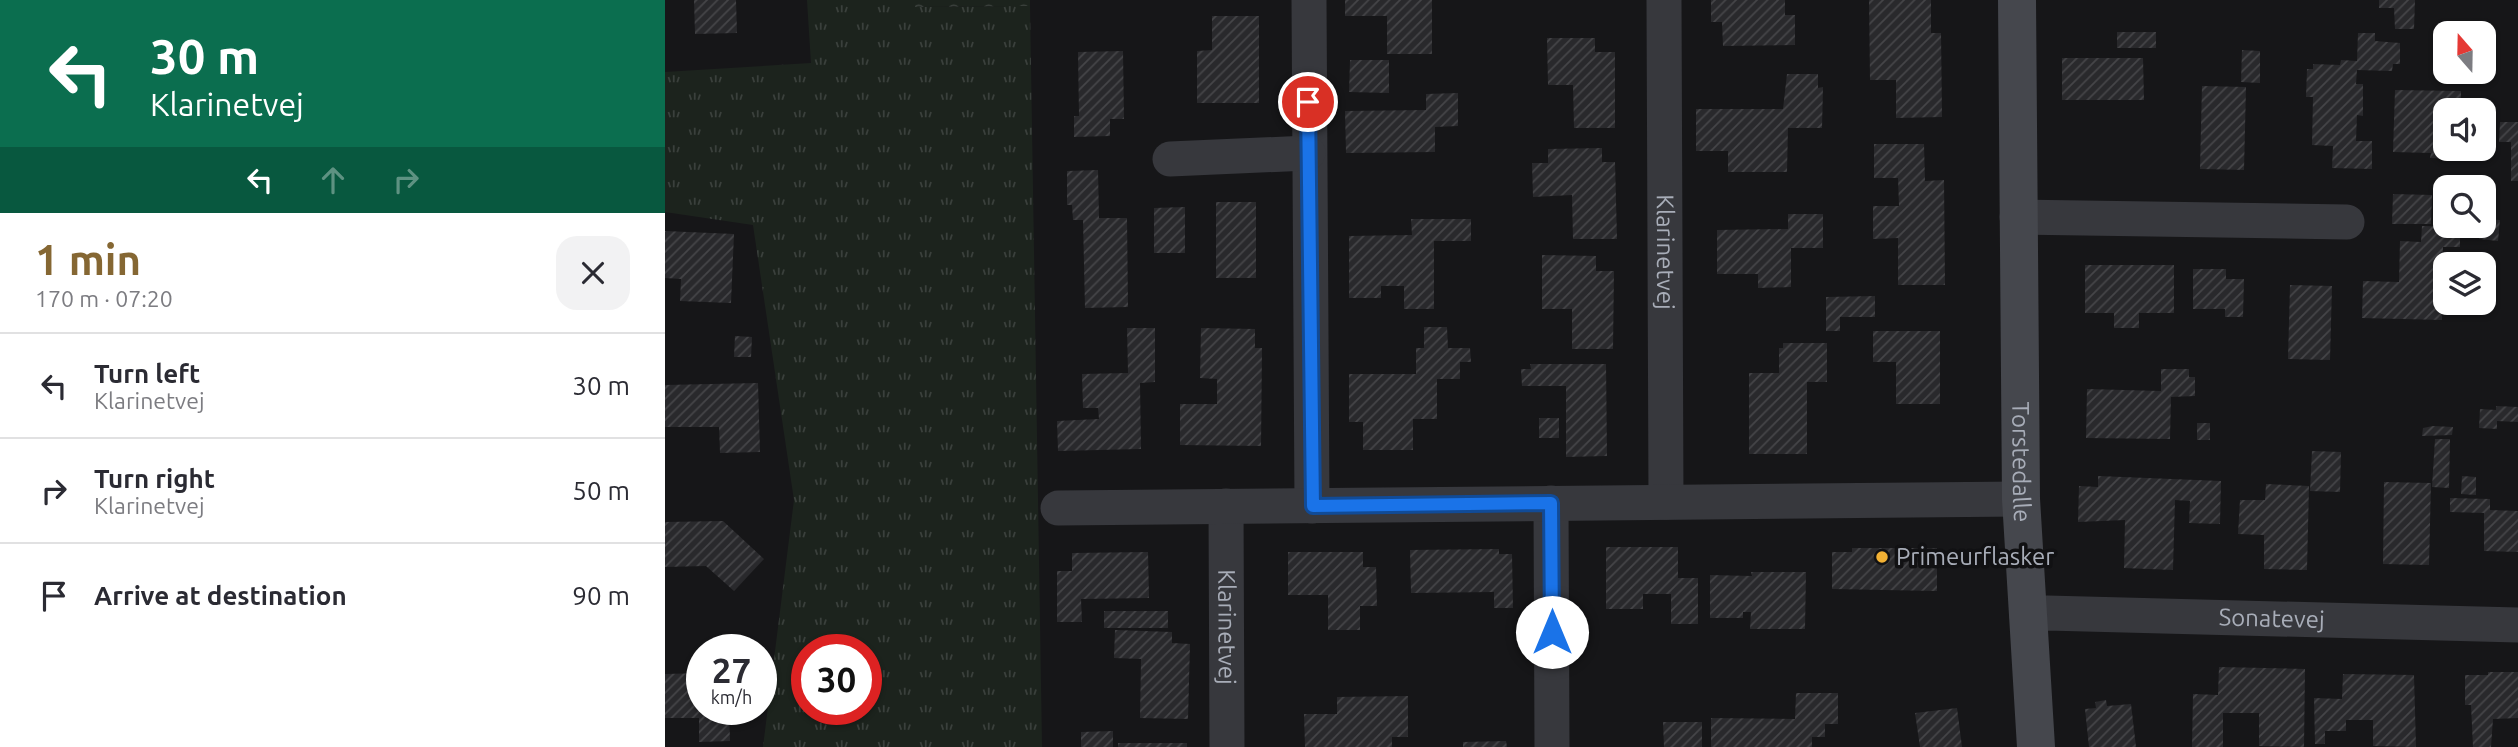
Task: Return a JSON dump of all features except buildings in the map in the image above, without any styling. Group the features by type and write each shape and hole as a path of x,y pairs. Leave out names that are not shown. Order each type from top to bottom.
{"street":[{"path":"1308,0 1313,506"},
{"name":"Klarinetvej","path":"1664,0 1666,502"},
{"name":"Torstedalle","path":"2017,0 2021,499 2036,747"},
{"path":"1170,159 1308,153"},
{"path":"2017,217 2347,222"},
{"path":"1058,508 2021,499"},
{"path":"1551,503 1552,747"},
{"name":"Klarinetvej","path":"1226,506 1227,747"},
{"name":"Sonatevej","path":"2027,616 2061,613 2518,625"}],"green space":[{"path":"807,0 916,0 916,7 1030,6 1042,747 763,747 766,725 777,725 777,635 794,500 753,225 665,212 665,72 811,63"},
{"path":"916,0 1030,0 1030,6 915,7"}],"place":[{"name":"Primeurflasker","path":"1882,557"}],"route":[{"path":"1308,102 1313,506 1551,503 1552,632"}]}
